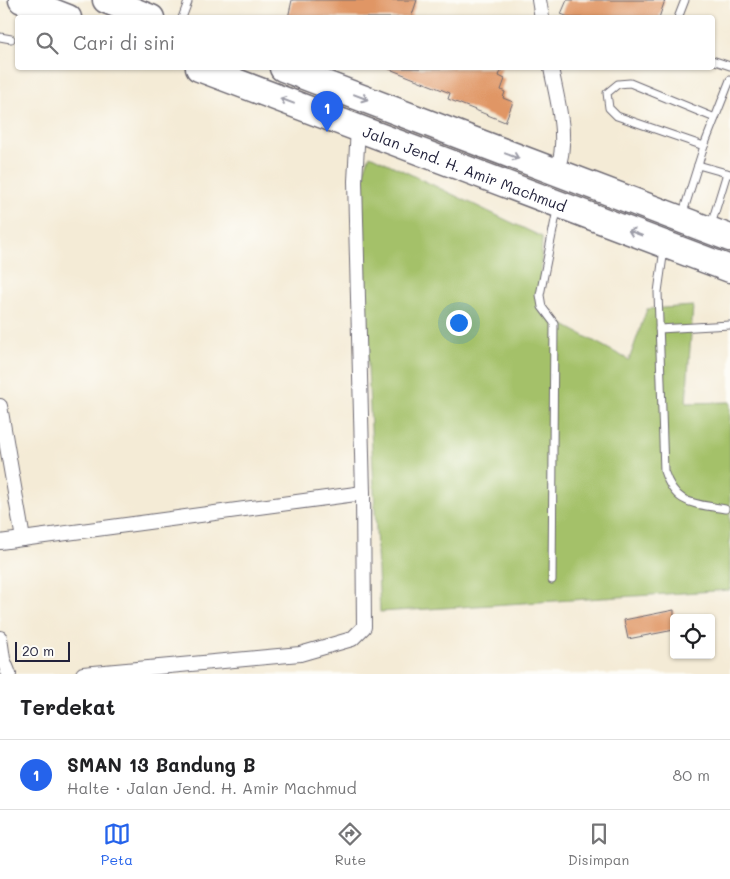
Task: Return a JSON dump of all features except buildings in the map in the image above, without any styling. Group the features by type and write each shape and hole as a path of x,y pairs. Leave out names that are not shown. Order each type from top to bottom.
{"highway":[{"path":"22,0 60,15"},
{"path":"106,0 136,11"},
{"name":"Jalan Jend. H. Amir Machmud","path":"205,70 730,269"},
{"name":"Jalan Jend. H. Amir Machmud","path":"288,70 720,234"}],"street":[{"path":"539,0 542,15"},
{"path":"551,70 563,144 562,160 556,173"},
{"path":"83,674 300,654 352,639 364,627 363,493 356,236 358,128"},
{"path":"0,406 23,539"},
{"path":"0,542 363,493"},
{"path":"0,638 3,659 9,674"}],"lane":[{"path":"679,15 685,0"},
{"path":"183,15 188,2"},
{"path":"0,37 11,39"},
{"path":"715,61 730,66"},
{"path":"681,219 704,146 730,80"},
{"path":"704,146 617,116 609,108 606,100 607,93 618,84 630,83 715,118"},
{"path":"698,165 729,174 720,234"},
{"path":"552,580 554,323 542,307 540,295 558,204"},
{"path":"665,245 658,292 664,471 670,488 678,497 687,502 725,508"},
{"path":"659,329 730,325"}],"green space":[{"path":"370,155 542,237 540,312 629,360 647,309 693,306 686,403 730,402 730,590 380,612 359,184"}],"place":[{"name":"SMAN 13 Bandung B","path":"327,132"}]}
